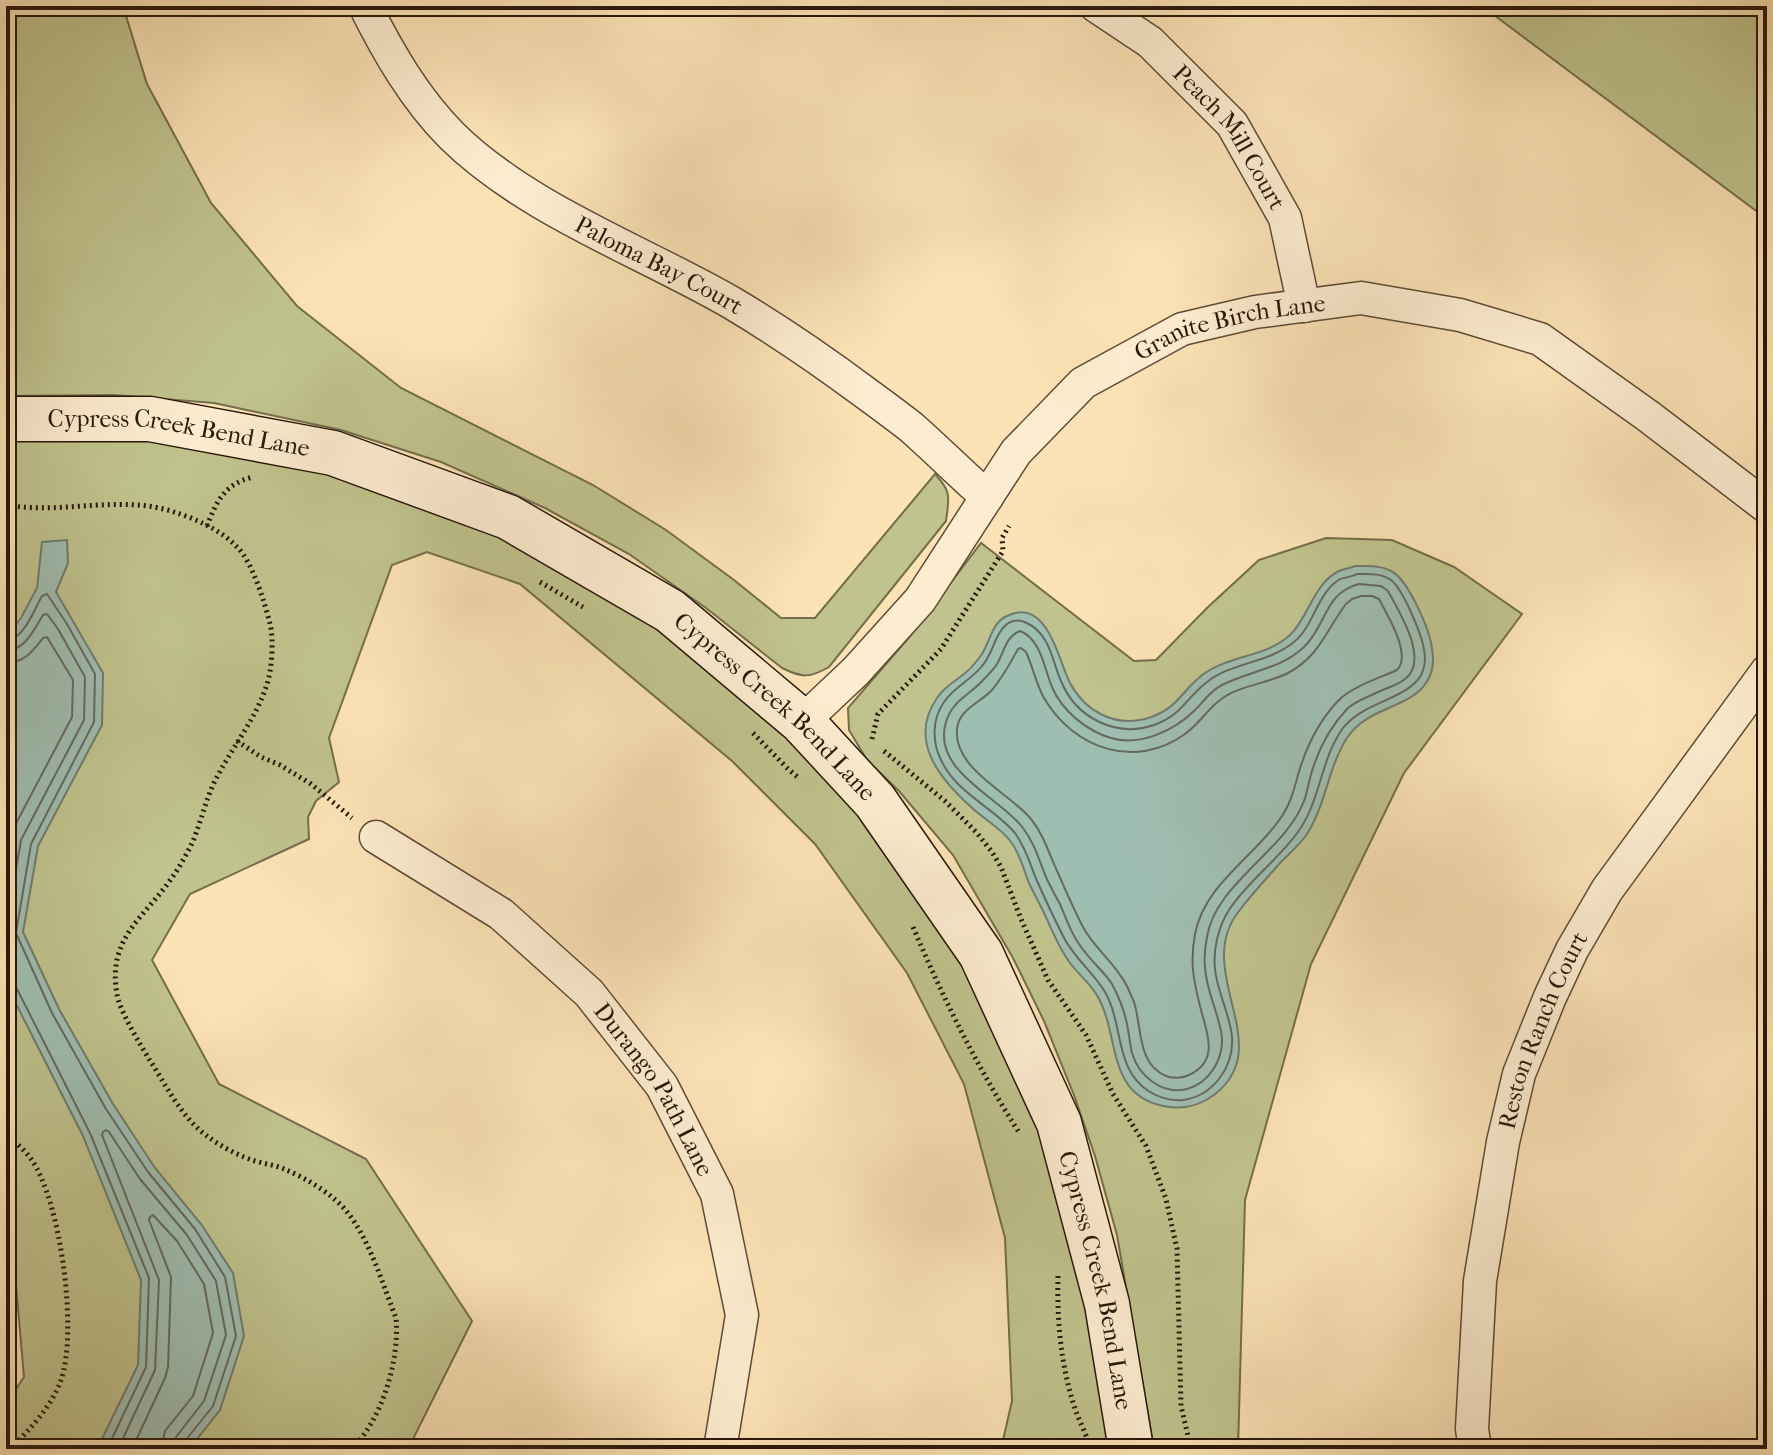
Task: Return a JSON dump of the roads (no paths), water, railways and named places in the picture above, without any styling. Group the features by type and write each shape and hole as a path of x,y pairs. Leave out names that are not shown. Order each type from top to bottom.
{"street":[{"name":"Paloma Bay Court","path":"365,6 387,49 420,98 452,135 486,165 568,217 731,303 801,346 909,426 987,497"},
{"name":"Peach Mill Court","path":"1096,6 1150,42 1232,124 1285,218 1304,306"},
{"name":"Granite Birch Lane","path":"802,722 856,671 920,600 1016,452 1083,383 1182,329 1255,312 1361,298 1460,315 1540,339 1767,507"},
{"name":"Cypress Creek Bend Lane","path":"6,419 150,419 333,453 508,517 670,611 802,722 875,801 981,954 1059,1123 1107,1304 1131,1449"},
{"name":"Reston Ranch Court","path":"1475,1449 1472,1429 1480,1281 1503,1142 1519,1074 1572,950 1607,890 1767,671"},
{"name":"Durango Path Lane","path":"376,837 501,914 589,993 662,1086 717,1194 742,1315 720,1449"}],"water":[{"path":"67,540 68,563 56,592 103,673 102,725 38,846 23,932 59,1009 113,1104 155,1168 201,1224 233,1273 244,1336 220,1410 189,1449 97,1449 138,1365 141,1280 83,1136 6,984 6,637 21,618 37,588 42,542"},
{"path":"1356,566 1387,569 1404,584 1423,618 1430,641 1433,658 1430,675 1419,692 1366,720 1347,738 1335,762 1318,813 1305,837 1239,911 1227,934 1224,958 1238,1031 1239,1054 1232,1075 1208,1099 1183,1107 1163,1106 1145,1099 1123,1077 1098,997 1062,951 1014,847 1002,832 958,795 938,771 927,743 929,714 943,691 978,659 997,624 1019,612 1031,614 1041,622 1049,633 1070,683 1092,709 1122,721 1145,719 1171,706 1211,669 1280,643 1296,628 1323,584 1339,571"}]}
